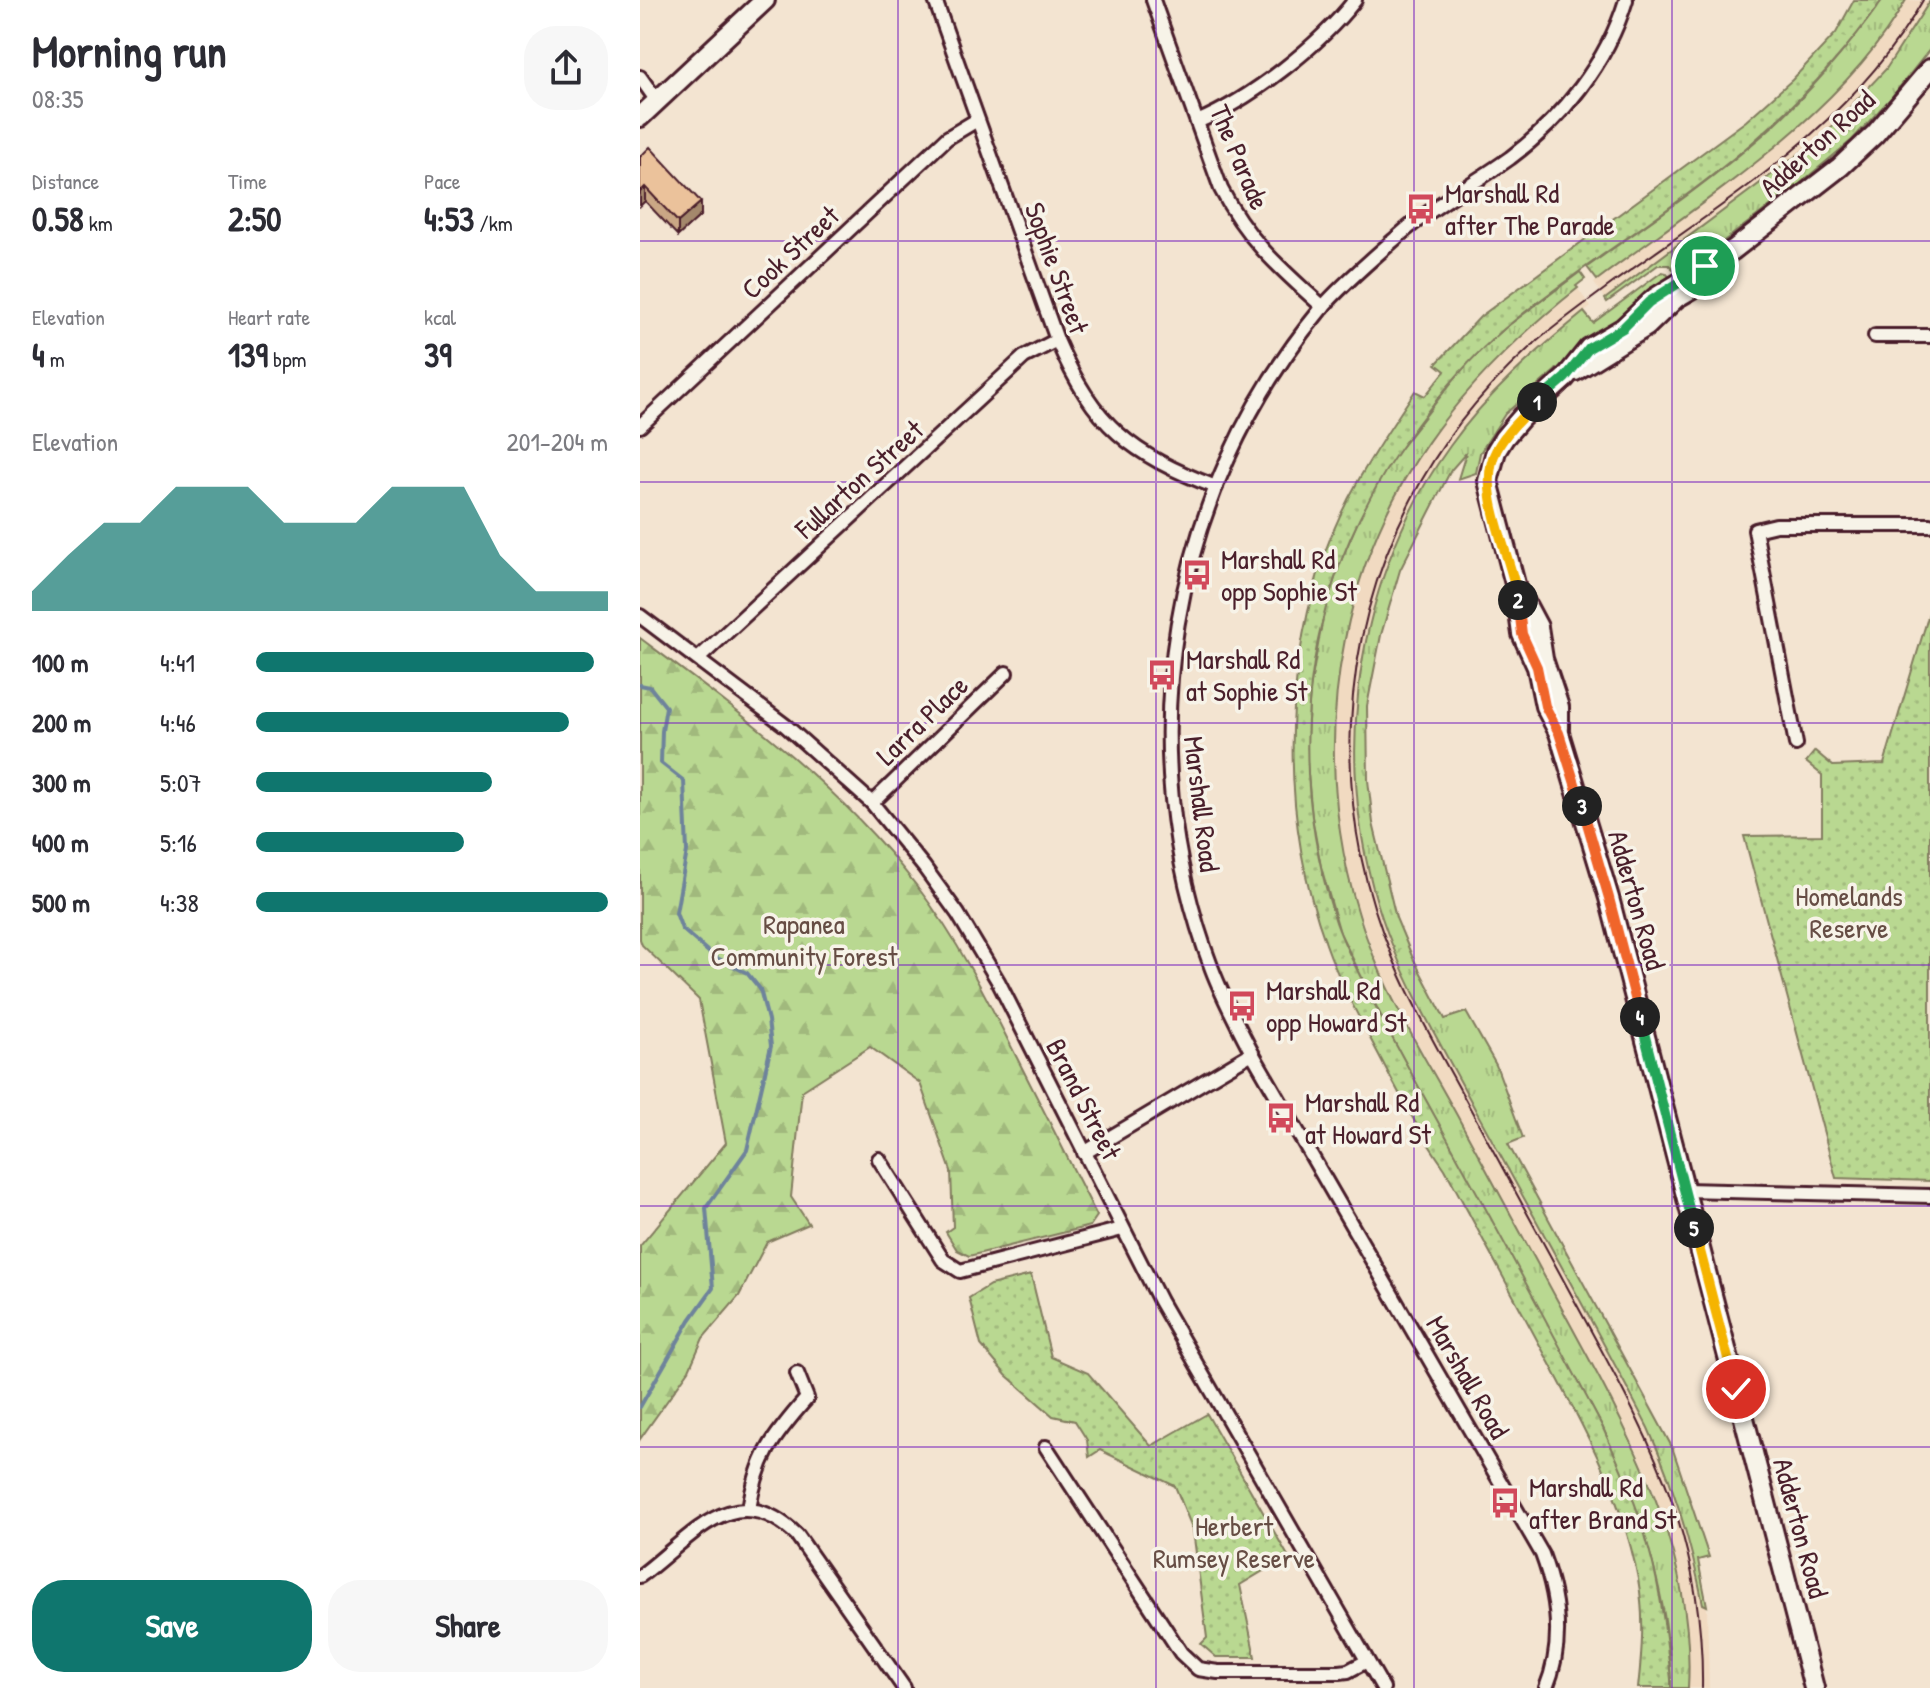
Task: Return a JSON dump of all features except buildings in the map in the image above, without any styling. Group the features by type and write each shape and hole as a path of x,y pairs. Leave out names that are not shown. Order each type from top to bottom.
{"main road":[{"path":"640,117 765,0"},
{"name":"Adderton Road","path":"1814,1688 1609,898 1559,733 1559,707 1543,659 1538,627 1515,584 1488,481 1496,451 1513,427 1565,378 1589,348 1623,328 1649,302 1733,250 1840,167 1875,134 1930,69"}],"street":[{"name":"Sophie Street","path":"935,0 1057,340 1084,394 1111,428 1153,460 1216,487"},
{"name":"The Parade","path":"1153,0 1221,189 1244,230 1275,264 1323,307"},
{"path":"1197,122 1221,112 1304,53 1355,0"},
{"name":"Marshall Road","path":"1546,1688 1554,1660 1558,1622 1550,1576 1542,1554 1252,1053 1212,970 1178,847 1168,764 1168,701 1172,648 1186,578 1216,487 1261,397 1292,348 1323,307 1405,231 1541,132 1575,94 1597,62 1626,0"},
{"path":"640,77 657,101"},
{"name":"Cook Street","path":"640,426 947,138 977,120"},
{"path":"1875,336 1930,336"},
{"name":"Fullarton Street","path":"698,659 1024,357 1057,340"},
{"path":"1796,744 1755,530 1776,525 1930,525"},
{"name":"Brand Street","path":"640,616 786,726 872,803 924,867 987,960 1160,1301 1383,1688"},
{"name":"Larra Place","path":"872,803 1006,673"},
{"path":"1084,1153 1252,1053"},
{"path":"879,1159 943,1260 960,1271 1122,1229"},
{"path":"1684,1190 1930,1196"},
{"path":"749,1509 753,1480 767,1447 807,1398 797,1373"},
{"path":"1046,1447 1181,1653 1198,1669 1218,1672 1340,1672 1367,1661"},
{"path":"640,1576 685,1537 734,1510 749,1509 780,1520 797,1535 904,1688"}],"shaded area":[{"path":"1906,0 1930,1 1886,69 1823,136 1605,299 1594,283 1788,136 1830,97"},
{"path":"1578,289 1591,307 1546,343 1493,394 1449,446 1417,500 1392,553 1366,640 1356,703 1359,817 1376,895 1392,945 1412,989 1618,1370 1659,1453 1683,1522 1703,1603 1707,1606 1709,1688 1688,1688 1684,1611 1653,1488 1634,1444 1382,976 1350,886 1342,847 1333,767 1339,667 1347,627 1358,583 1378,531 1399,489 1429,439 1472,384 1509,346"}],"green space":[{"path":"1854,0 1882,0 1826,71 1783,114 1688,194 1504,329 1437,399 1380,481 1350,539 1328,600 1314,662 1308,725 1309,789 1318,854 1335,919 1376,1006 1602,1426 1628,1486 1645,1533 1657,1581 1671,1679 1671,1688 1638,1688 1642,1607 1631,1549 1612,1490 1558,1378 1358,1016 1326,944 1301,851 1295,804 1294,707 1299,660 1320,567 1338,520 1374,454 1415,391 1425,396 1445,371 1436,364 1481,316 1746,121 1792,80 1836,33"},
{"path":"1882,0 1906,0 1879,42 1808,119 1724,187 1597,280 1587,267 1700,186 1764,134 1827,70"},
{"path":"1930,1 1930,49 1852,140 1679,275 1669,265 1658,265 1607,302 1605,299 1823,136 1886,69"},
{"path":"1580,272 1585,279 1576,286 1578,288 1496,361 1428,442 1377,534 1359,584 1338,682 1334,725 1337,810 1353,895 1382,976 1409,1031 1608,1394 1645,1474 1674,1557 1683,1599 1688,1643 1688,1688 1671,1688 1665,1620 1650,1554 1602,1426 1392,1038 1340,933 1321,867 1312,817 1306,753 1310,689 1324,612 1340,563 1364,507 1392,459 1465,365 1505,328"},
{"path":"1662,272 1671,279 1594,337 1505,414 1480,453 1476,473 1458,479 1466,453 1451,470 1400,570 1381,635 1367,706 1368,780 1373,823 1396,918 1412,956 1445,1019 1466,1012 1496,1065 1523,1138 1508,1144 1672,1447 1709,1557 1698,1560 1707,1606 1703,1604 1674,1493 1648,1428 1433,1030 1393,947 1372,885 1360,821 1355,755 1358,689 1370,624 1389,561 1416,501 1450,446 1512,374 1584,312 1593,323"},
{"name":"Homelands Reserve","path":"1930,610 1930,1181 1836,1178 1744,836 1822,835 1822,775 1806,762 1815,751 1833,766 1884,764"},
{"name":"Rapanea Community Forest","path":"640,638 751,723 821,782 854,814 916,885 945,926 983,991 1097,1216 1090,1226 969,1256 957,1250 946,1232 953,1227 951,1171 920,1083 870,1047 802,1091 791,1197 809,1224 767,1242 739,1296 703,1338 689,1370 640,1439 640,1246 726,1143 699,1000 642,945 640,939"},
{"name":"Herbert Rumsey Reserve","path":"1031,1275 1051,1357 1088,1373 1151,1446 1207,1414 1288,1556 1240,1585 1255,1657 1216,1657 1201,1644 1207,1638 1193,1530 1175,1486 1100,1450 1089,1457 1087,1440 1075,1421 1053,1416 1006,1375 981,1345 969,1298 990,1285"}],"waterway":[{"path":"640,685 650,687 666,707 661,763 684,781 687,851 676,913 682,929 713,956 747,973 760,989 771,1046 747,1150 706,1208 713,1288 690,1320 640,1407"}],"tram line":[{"path":"1702,1688 1701,1636 1695,1588 1672,1501 1655,1459 1614,1374 1419,1014 1392,956 1372,900 1359,843 1352,784 1351,726 1357,667 1369,610 1387,554 1411,500 1448,439 1477,401 1548,332 1743,190 1824,123 1894,45 1923,0"}],"place":[{"name":"Marshall Rd after The Parade","path":"1421,209"},
{"name":"Marshall Rd opp Sophie St","path":"1197,575"},
{"name":"Marshall Rd at Sophie St","path":"1162,675"},
{"name":"Marshall Rd opp Howard St","path":"1242,1006"},
{"name":"Marshall Rd at Howard St","path":"1281,1118"},
{"name":"Marshall Rd after Brand St","path":"1505,1503"}],"route":[{"path":"1705,266 1655,298 1623,328 1595,343 1584,353 1565,378 1504,438 1490,466 1488,481 1515,584 1522,634 1537,667 1547,712 1559,733 1609,898 1736,1389"}]}
